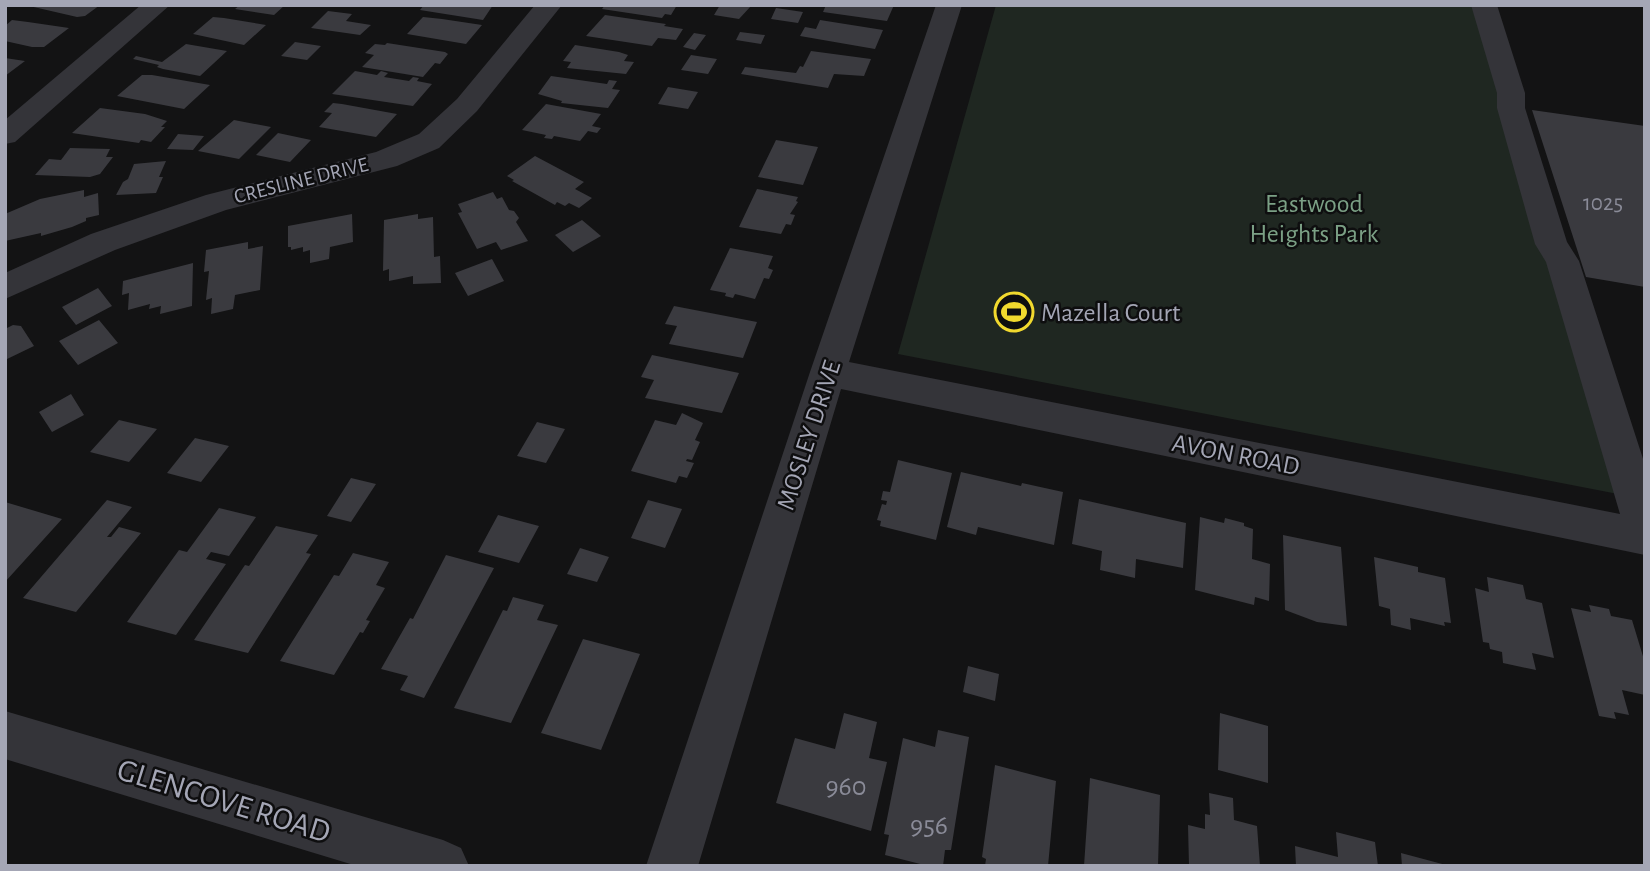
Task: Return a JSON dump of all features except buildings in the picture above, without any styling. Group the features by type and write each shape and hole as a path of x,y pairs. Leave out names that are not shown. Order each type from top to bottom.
{"street":[{"path":"5,135 157,5"},
{"name":"CRESLINE DRIVE","path":"5,287 103,242 217,202 386,159 429,141 467,105 549,5"},
{"name":"MOSLEY DRIVE","path":"671,866 828,372 949,5"},
{"path":"1484,5 1511,93 1511,108 1551,243 1562,261 1645,530"},
{"name":"AVON ROAD","path":"828,372 1645,537"},
{"name":"GLENCOVE ROAD","path":"5,735 443,866"}],"green space":[{"name":"Eastwood Heights Park","path":"996,5 1475,5 1618,494 898,354"}],"place":[{"name":"Mazella Court","path":"1014,312"}]}
